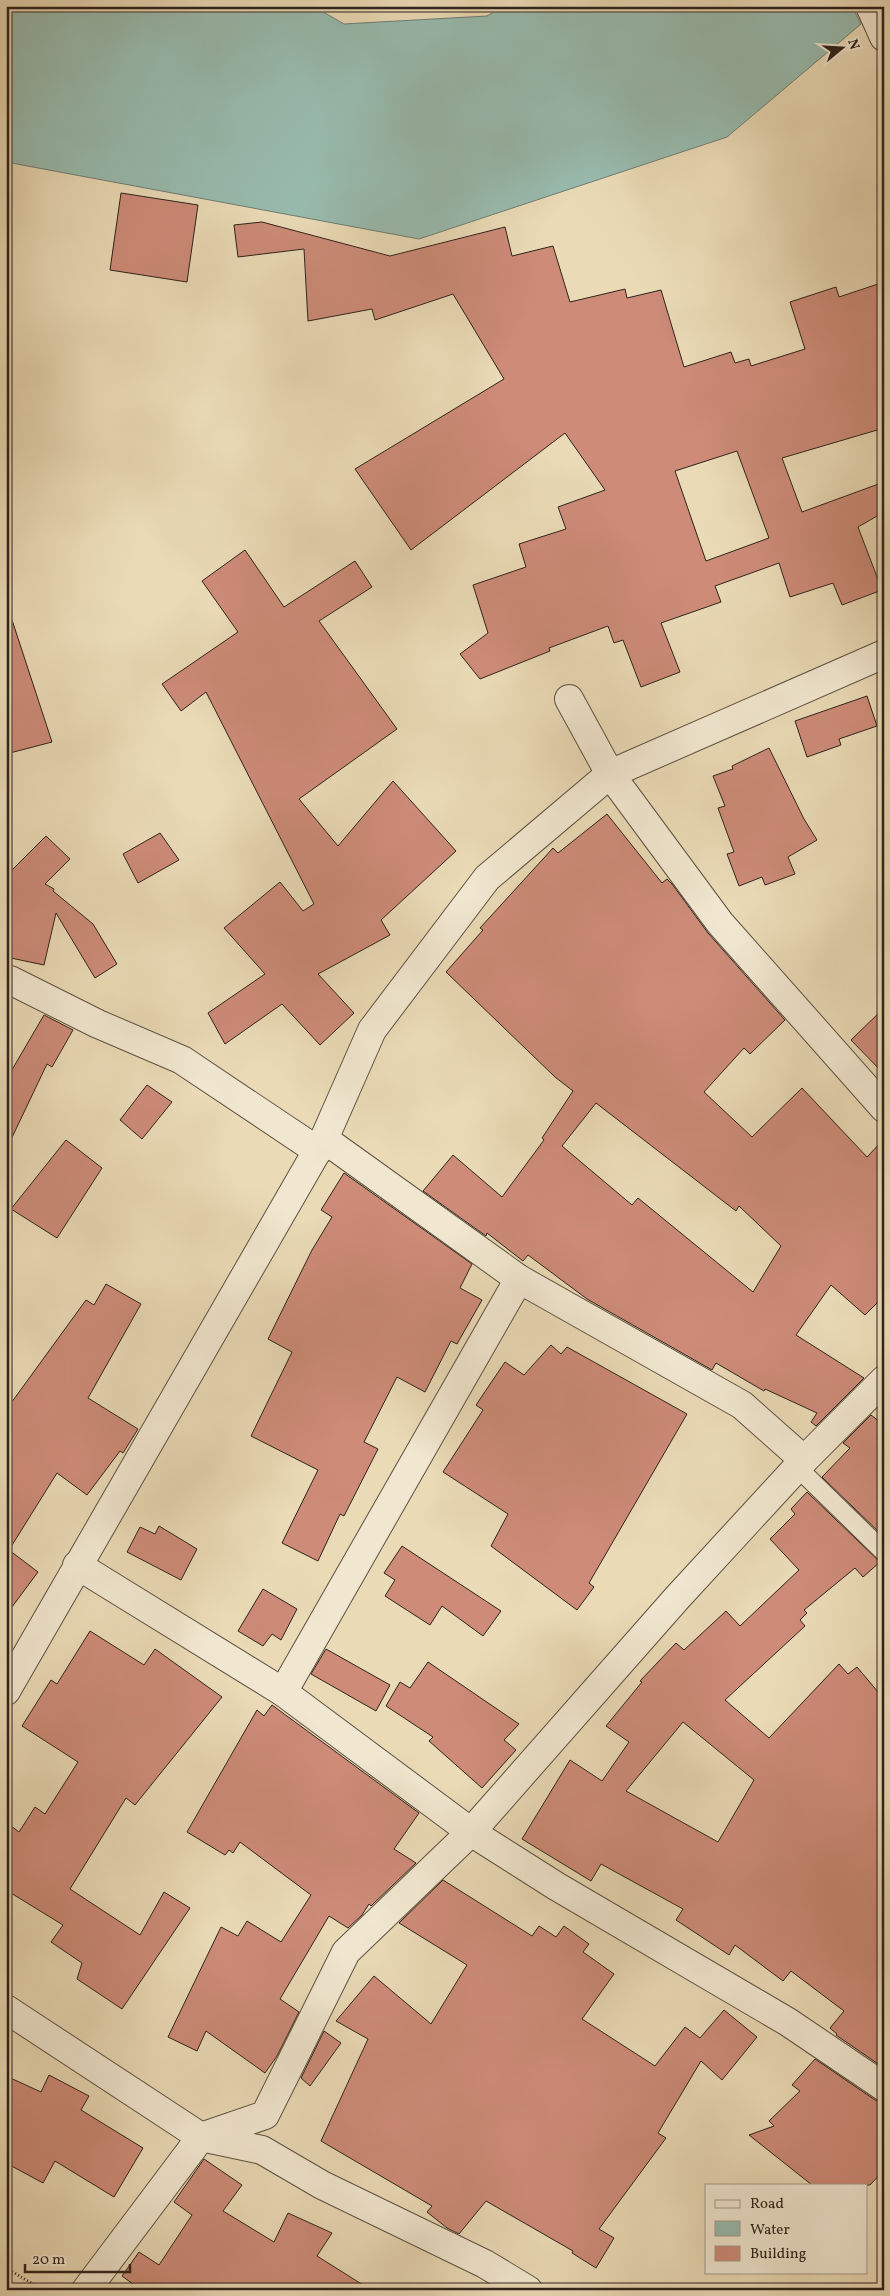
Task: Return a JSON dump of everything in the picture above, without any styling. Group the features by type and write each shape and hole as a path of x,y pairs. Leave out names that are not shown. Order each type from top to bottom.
{"street":[{"path":"9,1681 321,1145 372,1030 488,878 610,774 884,654"},
{"path":"569,699 610,774 720,923 884,1108"},
{"path":"6,981 10,980 98,1024 182,1060 321,1145 519,1279 742,1405 801,1464"},
{"path":"283,1692 519,1279"},
{"path":"86,2290 202,2137 265,2114 346,1952 471,1832 677,1598 801,1464 884,1380"},
{"path":"77,1565 283,1692 471,1832 556,1886 788,2022 884,2087"},
{"path":"6,2009 202,2137 262,2150 322,2186 485,2264 528,2290"}],"lane":[{"path":"801,1464 884,1552"}],"path":[{"path":"6,2268 43,2290"}],"water":[{"path":"6,6 313,6 344,24 487,16 503,6 852,6 861,24 727,137 419,239 6,162"}],"building":[{"path":"121,193 198,205 187,282 110,270"},
{"path":"262,222 390,256 505,227 512,256 553,246 570,302 625,289 627,298 661,290 684,367 731,352 735,363 749,359 751,366 805,349 790,302 836,287 839,297 884,282 884,428 782,458 802,512 884,482 884,512 858,527 882,590 842,605 833,583 790,597 779,563 715,586 721,602 661,623 680,672 641,687 623,640 614,643 608,626 549,648 550,651 480,679 460,654 488,633 473,585 526,567 519,544 566,529 558,507 605,490 565,433 411,550 355,469 504,379 453,294 375,320 372,309 308,321 304,249 238,257 234,225","holes":["737,451 769,538 706,561 675,471"]},
{"path":"245,550 284,607 355,561 372,587 319,621 397,729 299,799 338,846 393,781 456,851 381,920 390,935 318,974 354,1013 320,1045 282,1004 225,1044 208,1013 265,974 224,928 280,882 303,911 314,904 206,692 181,711 162,684 238,632 202,581"},
{"path":"12,620 52,742 6,754 6,621"},
{"path":"867,696 877,726 839,739 841,745 807,757 795,721"},
{"path":"769,748 804,819 817,840 788,857 795,874 765,885 762,877 739,886 727,854 734,852 718,808 725,806 713,776 733,769 732,766"},
{"path":"607,814 662,883 667,879 672,884 708,933 785,1020 750,1054 744,1048 704,1092 752,1137 802,1088 867,1157 884,1139 884,1296 865,1315 831,1285 796,1335 864,1378 816,1426 811,1422 817,1413 765,1389 764,1391 716,1363 712,1370 587,1299 528,1255 523,1261 487,1233 486,1236 423,1191 453,1155 502,1197 544,1140 542,1138 573,1091 555,1077 446,972 483,930 480,928 553,848 558,853","holes":["596,1103 736,1211 739,1206 781,1246 753,1292 638,1198 632,1205 562,1146"]},
{"path":"160,833 179,860 138,883 123,854"},
{"path":"46,836 70,859 45,884 54,889 53,891 93,924 117,964 95,978 56,913 44,965 6,957 6,876"},
{"path":"884,1008 884,1074 851,1040"},
{"path":"44,1015 73,1030 52,1067 47,1064 6,1150 6,1080"},
{"path":"147,1085 172,1102 142,1139 120,1120"},
{"path":"66,1140 102,1168 57,1238 11,1209"},
{"path":"344,1173 472,1264 460,1288 482,1300 457,1344 451,1341 425,1392 397,1377 364,1442 378,1449 344,1516 340,1514 318,1561 282,1543 318,1470 251,1436 292,1352 268,1339 312,1250 332,1217 321,1210"},
{"path":"106,1284 141,1304 88,1398 138,1429 123,1453 120,1451 87,1495 57,1473 9,1550 38,1572 6,1615 6,1410 86,1300 94,1305"},
{"path":"551,1345 561,1354 567,1347 687,1414 589,1583 594,1587 577,1610 491,1546 508,1514 443,1472 483,1410 476,1405 505,1362 524,1375"},
{"path":"871,1415 884,1425 884,1537 822,1477 850,1448 843,1443"},
{"path":"807,1492 880,1562 863,1577 855,1568 804,1610 807,1613 800,1620 805,1626 725,1700 769,1738 839,1664 848,1674 857,1667 884,1699 884,2068 836,2035 830,2028 844,2011 791,1971 783,1981 735,1945 729,1955 676,1920 683,1909 601,1864 591,1881 522,1839 570,1760 602,1781 629,1742 606,1726 642,1682 640,1681 676,1643 684,1650 726,1611 740,1626 799,1570 770,1539 795,1514 791,1509","holes":["683,1722 754,1780 718,1842 626,1791"]},
{"path":"159,1526 197,1549 181,1580 127,1552 140,1527 155,1534"},
{"path":"402,1546 501,1611 483,1636 442,1606 430,1625 385,1596 395,1580 384,1573"},
{"path":"263,1589 297,1609 281,1640 272,1634 263,1646 238,1631"},
{"path":"90,1631 144,1665 155,1649 222,1697 135,1805 126,1798 70,1889 140,1935 164,1892 190,1908 122,2009 77,1979 82,1963 51,1942 63,1925 6,1890 6,1822 19,1832 35,1807 45,1814 78,1762 22,1726 51,1680 57,1684"},
{"path":"326,1649 390,1685 376,1711 311,1674"},
{"path":"428,1662 519,1724 504,1740 516,1750 482,1788 429,1741 433,1737 386,1706 400,1682 410,1688"},
{"path":"272,1705 419,1813 394,1849 416,1863 371,1906 369,1904 362,1915 348,1928 329,1916 280,1999 299,2012 277,2056 265,2073 206,2031 197,2051 168,2037 221,1927 238,1936 247,1921 281,1942 311,1895 240,1842 233,1853 229,1850 225,1855 187,1832 257,1710 264,1716"},
{"path":"443,1880 532,1936 539,1926 556,1937 564,1926 589,1944 583,1952 614,1974 582,2019 655,2066 685,2027 700,2038 724,2010 757,2037 722,2080 701,2061 658,2133 666,2138 599,2229 614,2238 596,2268 572,2253 573,2251 486,2201 459,2234 447,2228 427,2212 432,2206 321,2141 368,2039 336,2021 374,1976 431,2024 467,1965 399,1923"},
{"path":"324,2031 341,2043 310,2086 301,2078"},
{"path":"815,2059 875,2100 884,2102 884,2170 870,2185 811,2184 749,2135 774,2126 769,2121 800,2091 792,2085"},
{"path":"49,2075 89,2096 81,2110 143,2148 114,2197 55,2161 43,2183 6,2163 6,2076 41,2092"},
{"path":"204,2159 242,2185 223,2211 274,2242 288,2213 332,2233 317,2256 371,2290 141,2290 122,2276 139,2252 159,2265 192,2215 174,2202"}]}
